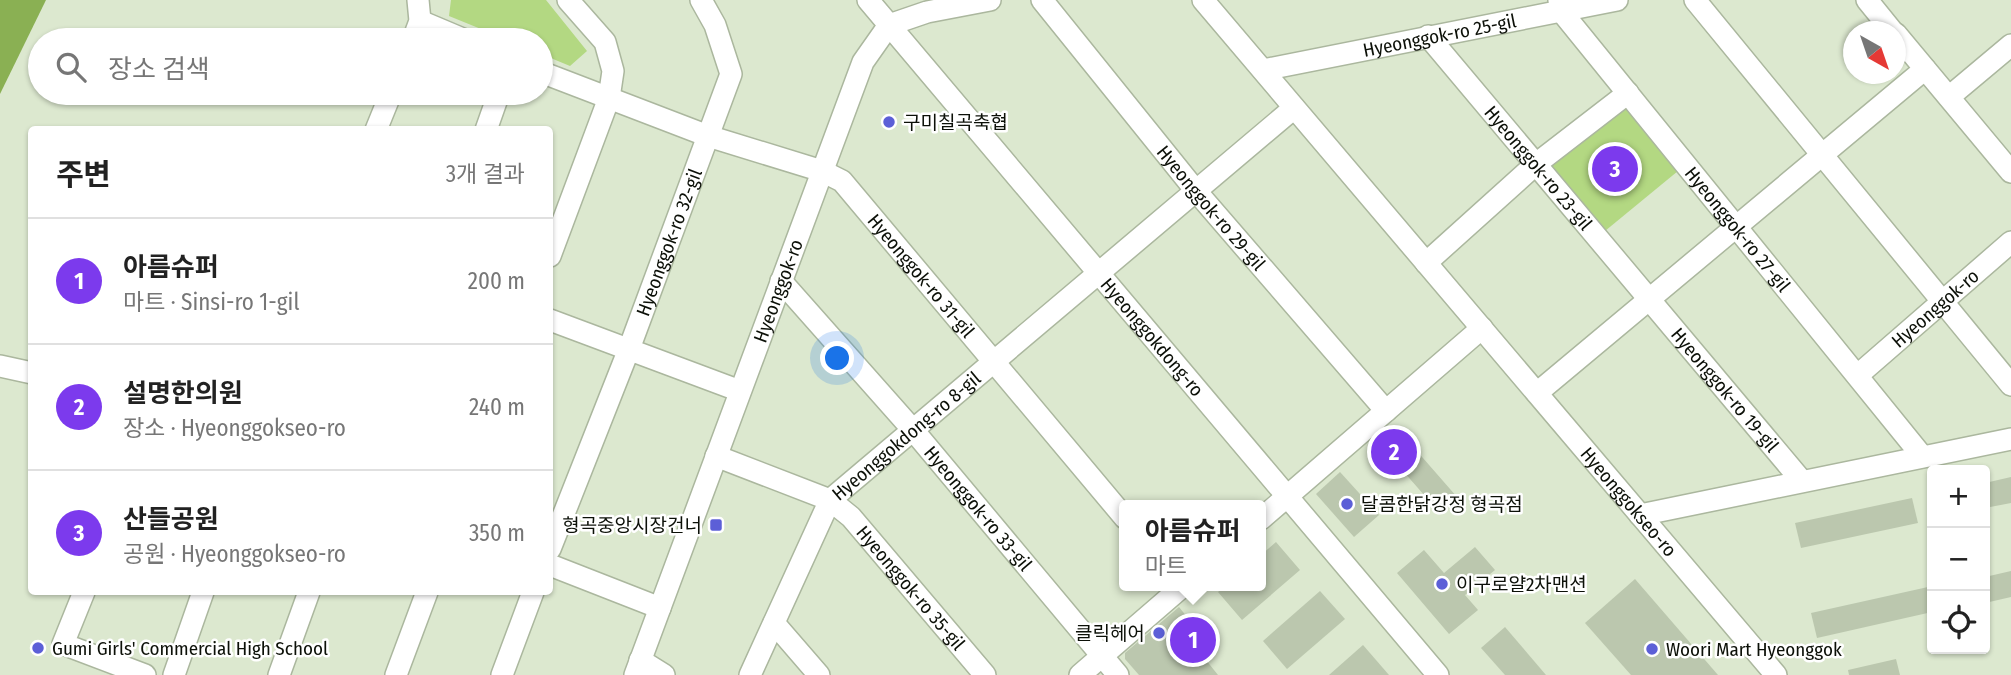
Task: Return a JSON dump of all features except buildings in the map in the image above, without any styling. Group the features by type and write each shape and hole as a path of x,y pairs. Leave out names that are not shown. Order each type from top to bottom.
{"street":[{"path":"553,248 608,99 613,71 605,42 568,0"},
{"name":"Hyeonggok-ro 32-gil","path":"553,541 629,349 731,74 715,25 701,0"},
{"name":"Hyeonggokdong-ro","path":"868,0 1438,675"},
{"path":"889,25 927,12 990,0"},
{"name":"Hyeonggok-ro 29-gil","path":"1042,0 1196,191 1386,411"},
{"name":"Hyeonggokseo-ro","path":"1203,0 1776,675"},
{"name":"Hyeonggok-ro 25-gil","path":"1263,70 1560,5 1617,0"},
{"path":"1695,0 2011,385"},
{"path":"1867,0 1884,21"},
{"name":"Hyeonggok-ro 27-gil","path":"1560,5 1922,456"},
{"path":"417,21 434,28"},
{"name":"Hyeonggok-ro","path":"664,675 638,668 854,80 889,25"},
{"name":"Hyeonggok-ro 23-gil","path":"1428,36 1649,299"},
{"path":"1949,97 2011,45"},
{"path":"1906,47 2011,172"},
{"path":"1537,393 1738,228 1925,69"},
{"path":"553,77 708,136 822,171"},
{"path":"1426,263 1536,164 1628,93"},
{"path":"378,126 386,105"},
{"path":"487,126 495,105"},
{"path":"1098,274 1294,108"},
{"name":"Hyeonggok-ro 31-gil","path":"822,171 842,181 1119,511"},
{"name":"Hyeonggok-ro","path":"1858,376 2011,242"},
{"name":"Hyeonggokdong-ro 8-gil","path":"750,675 830,500 1098,274"},
{"name":"Hyeonggok-ro 33-gil","path":"781,281 913,430 1118,675"},
{"name":"Hyeonggok-ro 19-gil","path":"1649,299 1801,480"},
{"path":"553,321 740,391"},
{"path":"1266,515 1482,328"},
{"path":"0,366 28,372"},
{"path":"1640,514 2011,439"},
{"name":"Hyeonggok-ro 35-gil","path":"716,456 830,500 851,517 985,675"},
{"path":"553,566 660,608"},
{"path":"1080,675 1177,591"},
{"path":"83,595 63,644 145,675"},
{"path":"174,675 202,595"},
{"path":"279,675 308,595"},
{"path":"396,675 426,595"},
{"path":"502,675 532,595"},
{"path":"774,623 819,675"}],"green space":[{"path":"0,0 46,0 32,28 28,28 28,37 0,94"},
{"path":"451,0 546,0 587,51 570,66 553,59 553,28 478,28 449,16"},
{"path":"1624,106 1678,171 1605,231 1551,166"}],"place":[{"name":"구미칠곡축협","path":"889,122"},
{"name":"산들공원","path":"1615,169"},
{"name":"설명한의원","path":"1394,452"},
{"name":"달콤한닭강정 형곡점","path":"1347,504"},
{"name":"형곡중앙시장건너","path":"716,525"},
{"name":"이구로얄2차맨션","path":"1442,584"},
{"name":"클릭헤어","path":"1159,633"},
{"name":"아름슈퍼","path":"1193,640"},
{"name":"Gumi Girls' Commercial High School","path":"38,648"},
{"name":"Woori Mart Hyeonggok","path":"1652,649"}]}
